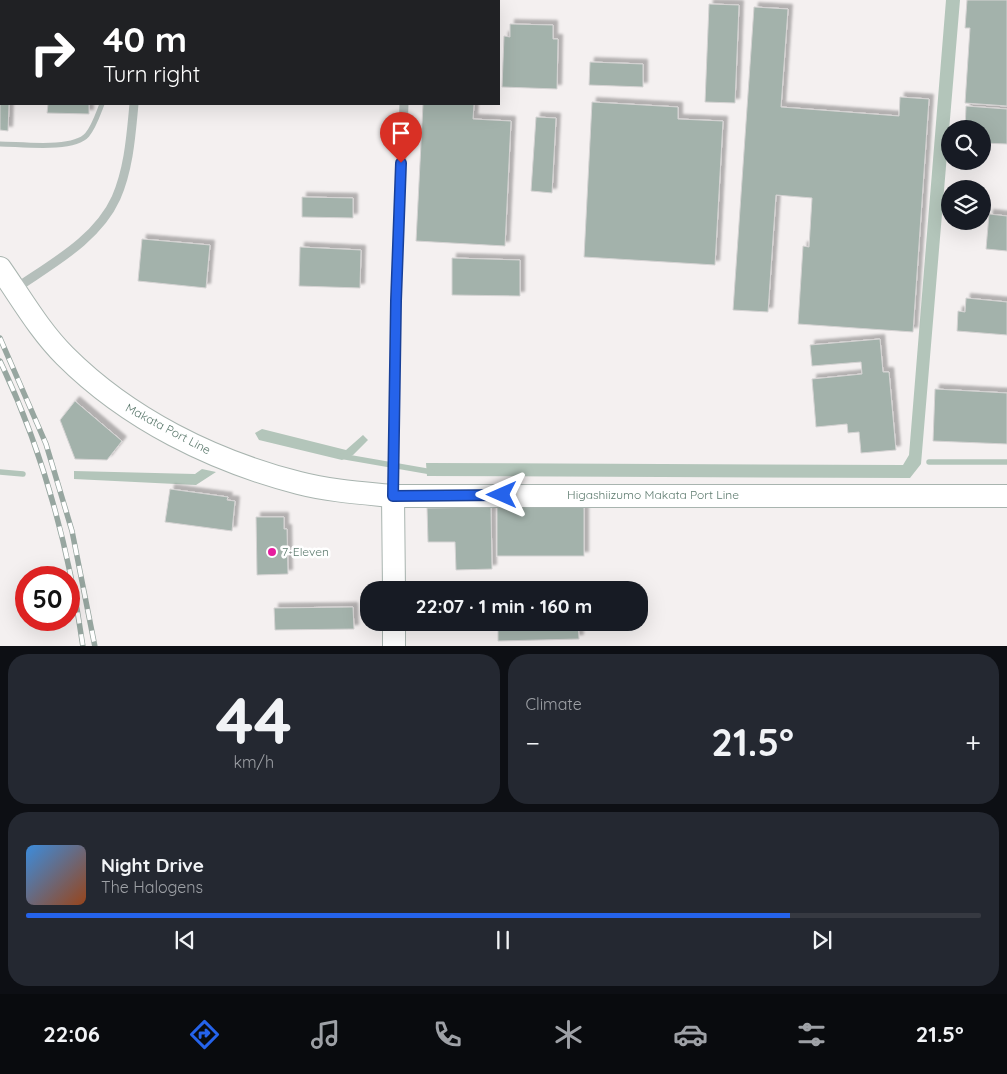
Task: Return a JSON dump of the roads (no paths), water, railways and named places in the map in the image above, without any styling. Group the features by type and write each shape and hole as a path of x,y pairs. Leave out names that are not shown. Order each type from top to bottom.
{"main road":[{"name":"Makata Port Line","path":"0,268 39,327 64,356 97,386 131,411 191,443 231,461 266,473 301,483 351,492 393,486"},
{"name":"Higashiizumo Makata Port Line","path":"393,486 1007,496"},
{"path":"393,486 394,581"},
{"path":"394,631 394,646"}],"street":[{"path":"0,144 61,144 78,142 87,135 102,105"},
{"path":"15,289 64,256 103,220 116,198 124,174 134,105"},
{"path":"393,486 396,301 404,105"}],"waterway":[{"path":"340,456 432,472"},
{"path":"929,462 1007,462"},
{"path":"0,472 23,474"}],"railway":[{"path":"0,338 46,444 72,531 95,646"},
{"path":"0,361 29,430 52,501 70,573 83,646"}],"place":[{"name":"7-Eleven","path":"272,552"}]}
